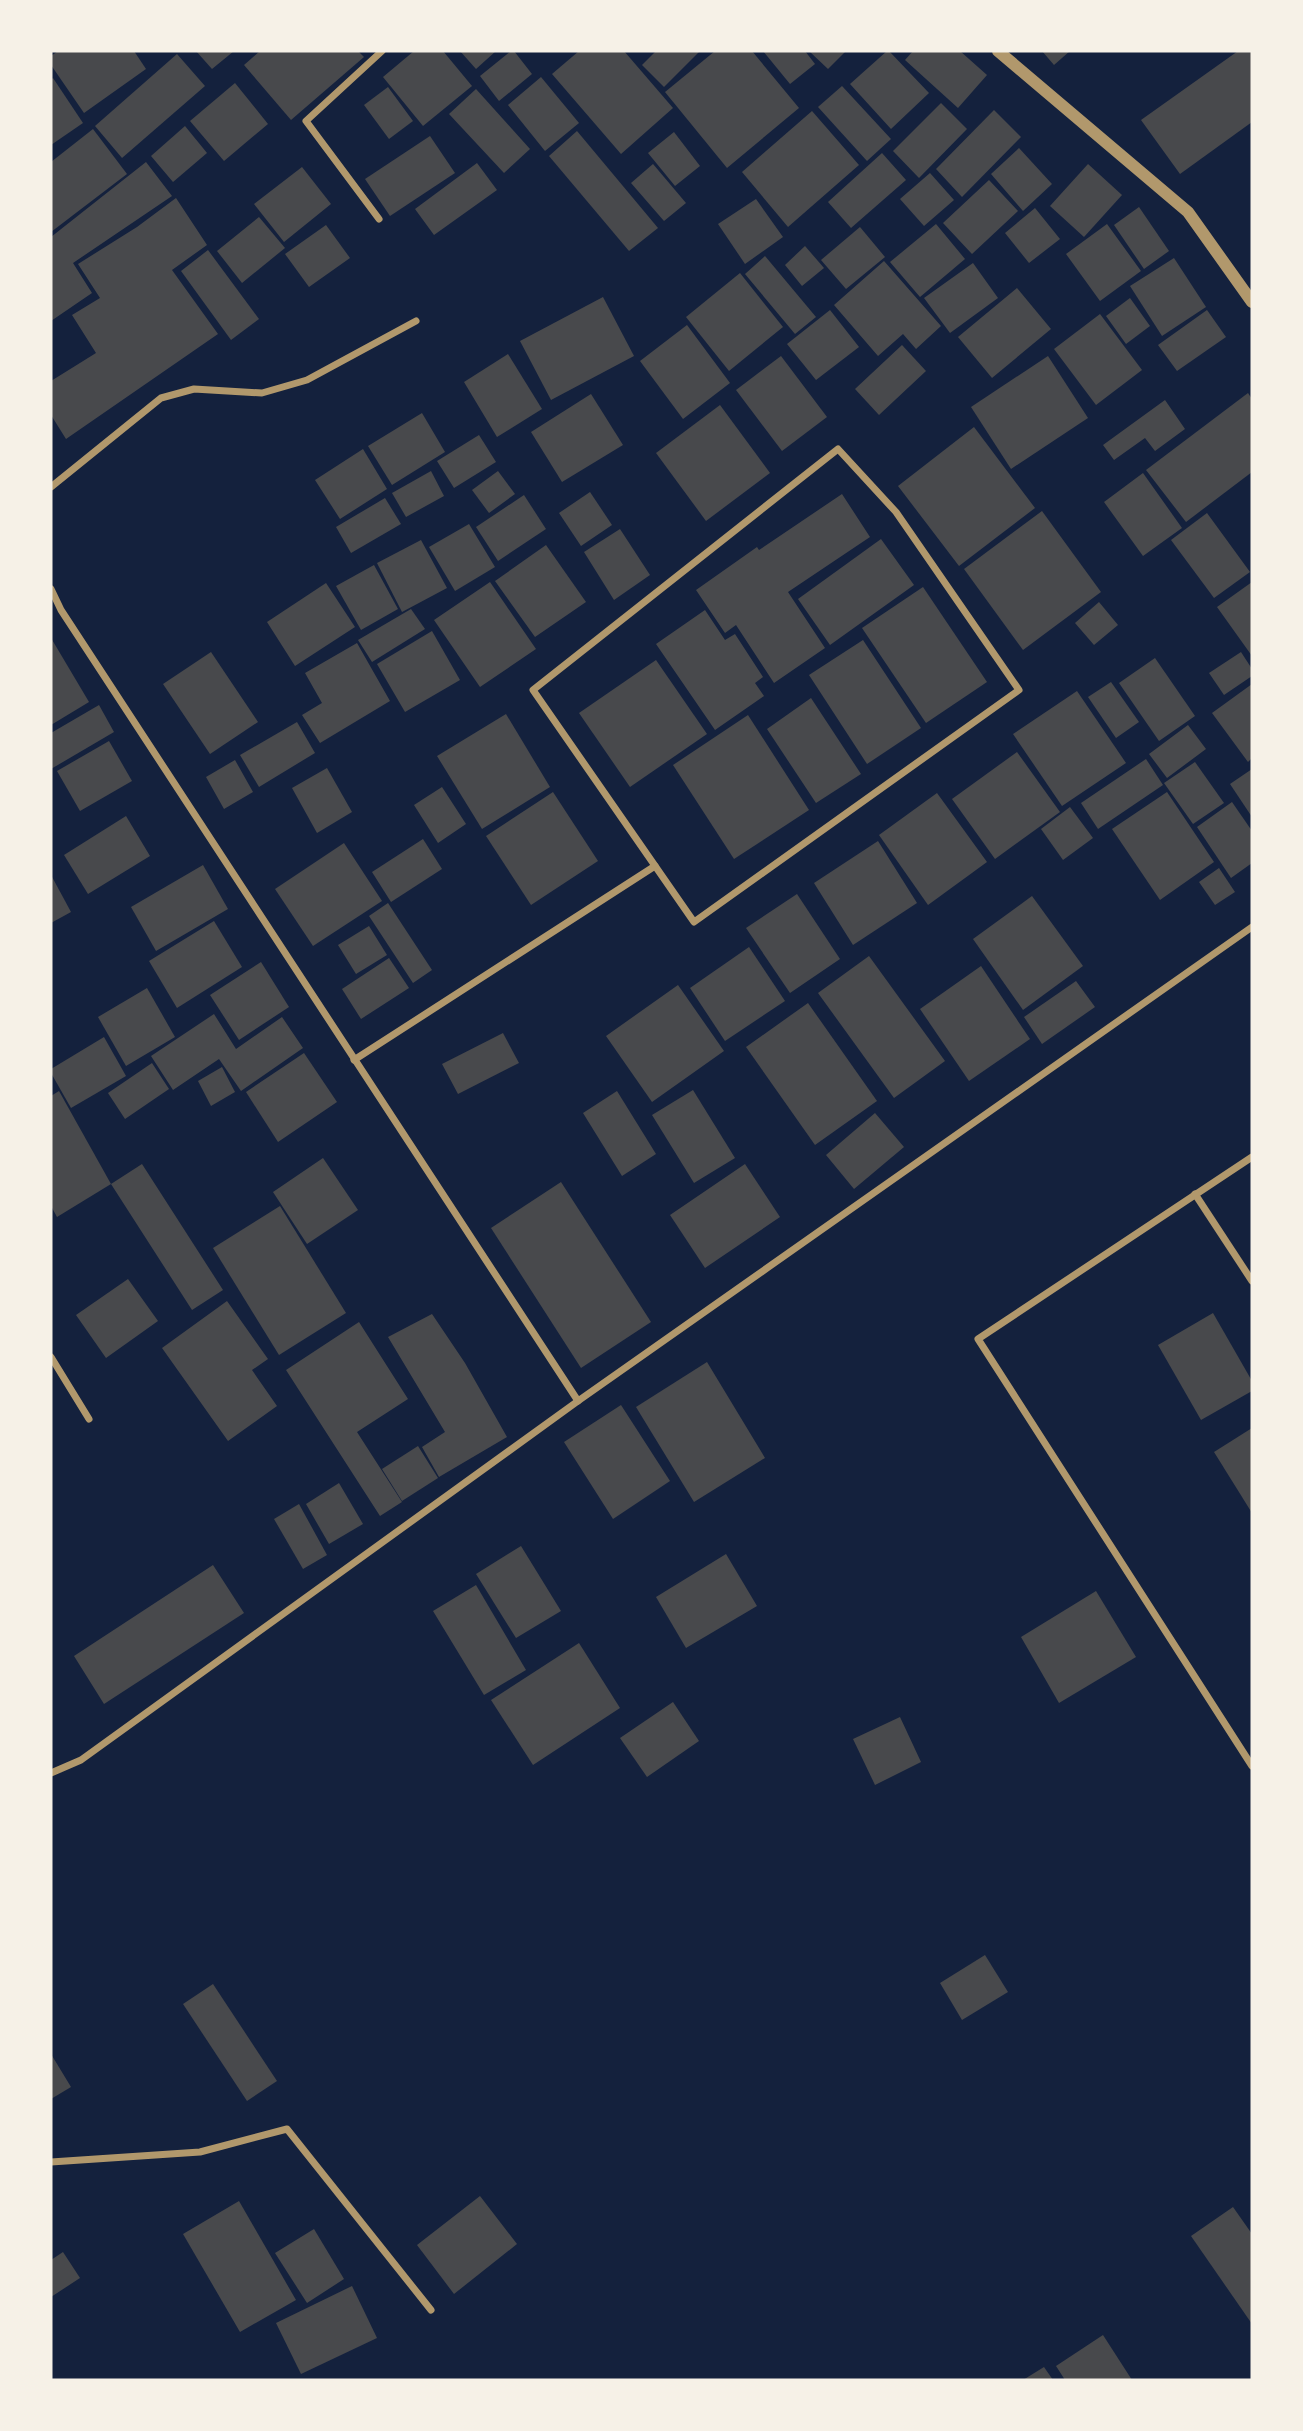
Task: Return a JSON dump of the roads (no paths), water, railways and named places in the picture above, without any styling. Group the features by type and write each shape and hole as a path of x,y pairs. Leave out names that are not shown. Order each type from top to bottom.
{"street":[{"path":"379,219 306,121 382,51"},
{"path":"998,51 1188,212 1252,302"},
{"path":"51,487 161,398 194,389 262,393 274,390 307,380 416,321"},
{"path":"838,449 897,512 1019,691 694,922 655,866 533,690 838,449"},
{"path":"51,589 61,610 578,1401"},
{"path":"354,1060 655,866"},
{"path":"51,1773 81,1760 578,1401 1252,927"},
{"path":"1252,1157 978,1339 1252,1766"},
{"path":"1195,1195 1252,1281"},
{"path":"51,1357 89,1419"},
{"path":"51,2162 200,2152 287,2129 431,2310"}]}
